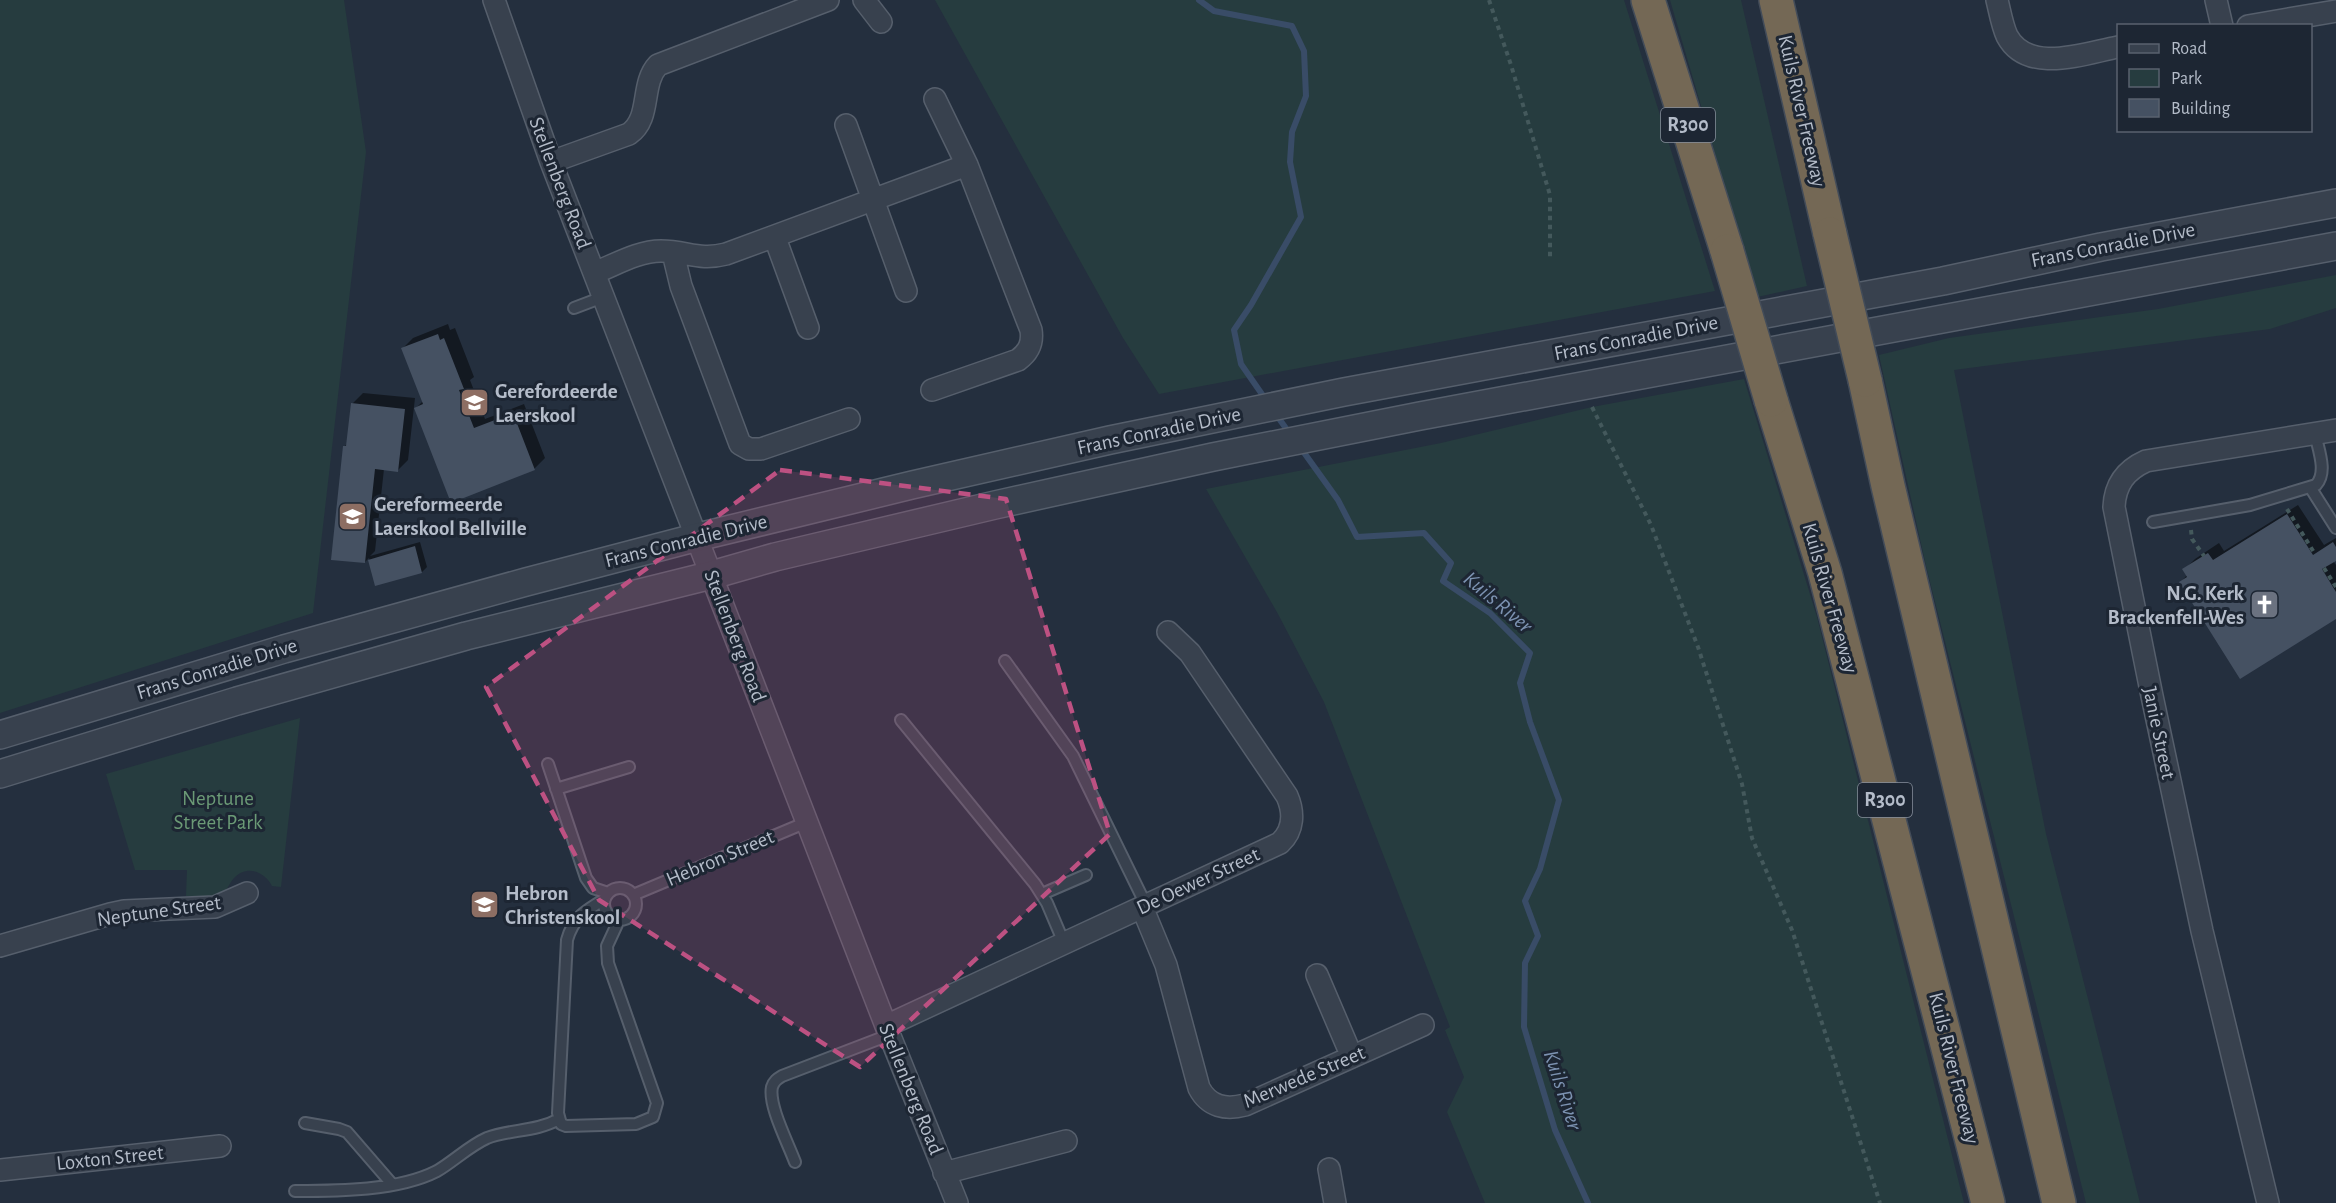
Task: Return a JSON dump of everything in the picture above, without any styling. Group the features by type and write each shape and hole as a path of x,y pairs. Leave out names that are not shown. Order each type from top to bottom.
{"highway":[{"name":"Kuils River Freeway","path":"1648,0 1825,573 1988,1203"},
{"name":"Kuils River Freeway","path":"1776,0 1888,486 2060,1203"}],"street":[{"name":"Stellenberg Road","path":"494,0 551,162 887,1030 957,1203"},
{"path":"551,162 629,134 636,129 652,76 658,65 828,0"},
{"path":"864,0 881,22"},
{"path":"1997,0 2007,35 2013,44 2028,55 2045,59 2117,47"},
{"path":"2216,0 2222,24"},
{"path":"2260,24 2336,11"},
{"path":"932,390 1018,360 1029,350 1032,342 1031,330 967,165 935,99"},
{"path":"846,125 906,291"},
{"path":"594,273 639,255 656,252 709,258 775,238 967,165"},
{"name":"Frans Conradie Drive","path":"0,735 284,649 698,537 912,485 1310,399 1942,281 2101,247 2336,203"},
{"path":"775,238 808,328"},
{"name":"Frans Conradie Drive","path":"0,774 226,705 466,636 921,522 1328,435 2336,246"},
{"path":"673,253 681,286 740,444 749,449 761,449 849,419"},
{"name":"Janie Street","path":"2268,1203 2202,931 2114,507 2116,489 2120,482 2132,469 2146,461 2336,430"},
{"name":"De Oewer Street","path":"887,1030 1065,943 1280,843 1288,834 1292,820 1287,796 1190,653 1168,632"},
{"name":"Neptune Street","path":"0,946 110,914 124,911 215,907 247,893"},
{"name":"Merwede Street","path":"1144,906 1166,965 1196,1080 1202,1094 1216,1105 1230,1108 1245,1104 1423,1025"},
{"path":"1317,975 1352,1057"},
{"path":"944,1173 1066,1141"},
{"name":"Loxton Street","path":"0,1170 220,1146"},
{"path":"1329,1169 1335,1203"}],"lane":[{"path":"574,308 603,297"},
{"path":"2153,522 2250,505 2310,487 2320,481 2323,471 2315,433"},
{"path":"2310,487 2336,528"},
{"path":"1005,661 1073,756 1144,906"},
{"path":"901,720 1042,894 1065,943"},
{"path":"548,764 586,878 593,888 606,896"},
{"path":"556,789 629,767"},
{"name":"Hebron Street","path":"633,895 807,822"},
{"path":"1042,894 1086,875"},
{"path":"621,888 628,890 636,901 636,908 632,915 619,920 607,946 608,963 657,1104 656,1112 649,1120 636,1124 566,1126 558,1119 567,940 574,922 581,914 621,888"},
{"path":"606,896 607,913 619,920"},
{"path":"795,1162 772,1098 772,1086 775,1080 887,1030"},
{"path":"295,1191 355,1189 392,1184 427,1175 486,1139 545,1127 558,1119"},
{"path":"304,1123 347,1132 392,1184"}],"path":[{"path":"1489,0 1550,195 1550,260"},
{"path":"1592,407 1651,525 1698,647 1742,784 1752,838 1792,930 1880,1203"},
{"path":"2279,496 2315,554"},
{"path":"2188,516 2192,539 2204,556"},
{"path":"2324,568 2336,587"}],"highlighted area":[{"path":"780,470 1006,499 1110,834 860,1067 599,900 486,687"}],"green space":[{"path":"0,0 344,0 366,152 313,613 0,713"},
{"path":"935,0 1624,0 1715,291 1159,394 1123,338"},
{"path":"1670,0 1741,0 1807,286 1757,297"},
{"path":"2336,275 2336,308 2270,329 1954,370 2046,834 2140,1203 2086,1203 1926,566 1879,355 1949,338 2158,309"},
{"path":"1744,379 1817,617 1964,1203 1485,1203 1447,1112 1464,1077 1445,1030 1450,1027 1324,702 1278,614 1206,489 1441,443 1592,407"},
{"name":"Neptune Street Park","path":"300,718 281,887 272,886 260,874 244,871 220,895 186,896 187,870 135,870 106,774"}],"building":[{"path":"438,334 440,340 444,338 464,389 459,390 474,428 513,413 535,470 451,503 414,408 423,404 401,348"},
{"name":"Gereformeerde Laerskool Bellville","path":"351,403 405,409 398,472 375,469 365,563 331,560 343,446 346,446"},
{"name":"N.G. Kerk Brackenfell-Wes","path":"2287,514 2313,555 2333,542 2336,547 2336,561 2322,569 2336,592 2336,619 2240,679 2179,582 2187,577 2182,569 2208,553 2213,560"},
{"path":"415,546 422,573 375,586 368,560"}],"waterway":[{"name":"Kuils River","path":"1199,0 1214,11 1292,26 1304,51 1306,96 1292,132 1290,162 1301,217 1251,305 1234,330 1241,364 1266,400"},
{"name":"Kuils River","path":"1275,413 1290,434"},
{"name":"Kuils River","path":"1300,447 1338,500 1357,537 1424,533 1451,563 1443,581 1490,613 1530,653 1520,683 1530,722 1559,800 1540,869 1525,901 1538,936 1525,963 1524,1027 1555,1130 1588,1203"}],"place":[{"name":"Gerefordeerde Laerskool","path":"474,403"},
{"name":"Gereformeerde Laerskool Bellville","path":"353,516"},
{"name":"N.G. Kerk Brackenfell-Wes","path":"2265,605"},
{"name":"Hebron Christenskool","path":"484,905"}]}
